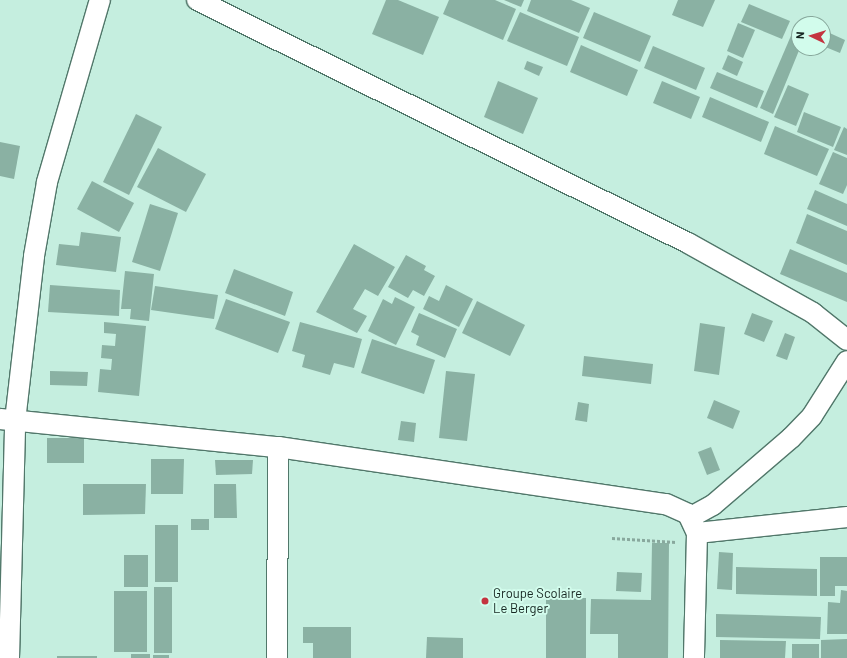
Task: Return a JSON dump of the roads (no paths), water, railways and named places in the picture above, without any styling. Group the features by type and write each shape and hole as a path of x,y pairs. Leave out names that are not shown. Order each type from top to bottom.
{"street":[{"path":"9,658 8,420 47,182 100,0"},
{"path":"197,0 688,243 813,314 847,340"},
{"path":"695,531 713,505 792,438 812,416 847,361"},
{"path":"8,420 278,447 666,504 684,511 695,531 694,658"},
{"path":"277,658 278,447"},
{"path":"695,531 847,517"}],"place":[{"name":"Groupe Scolaire Le Berger","path":"485,601"}]}
